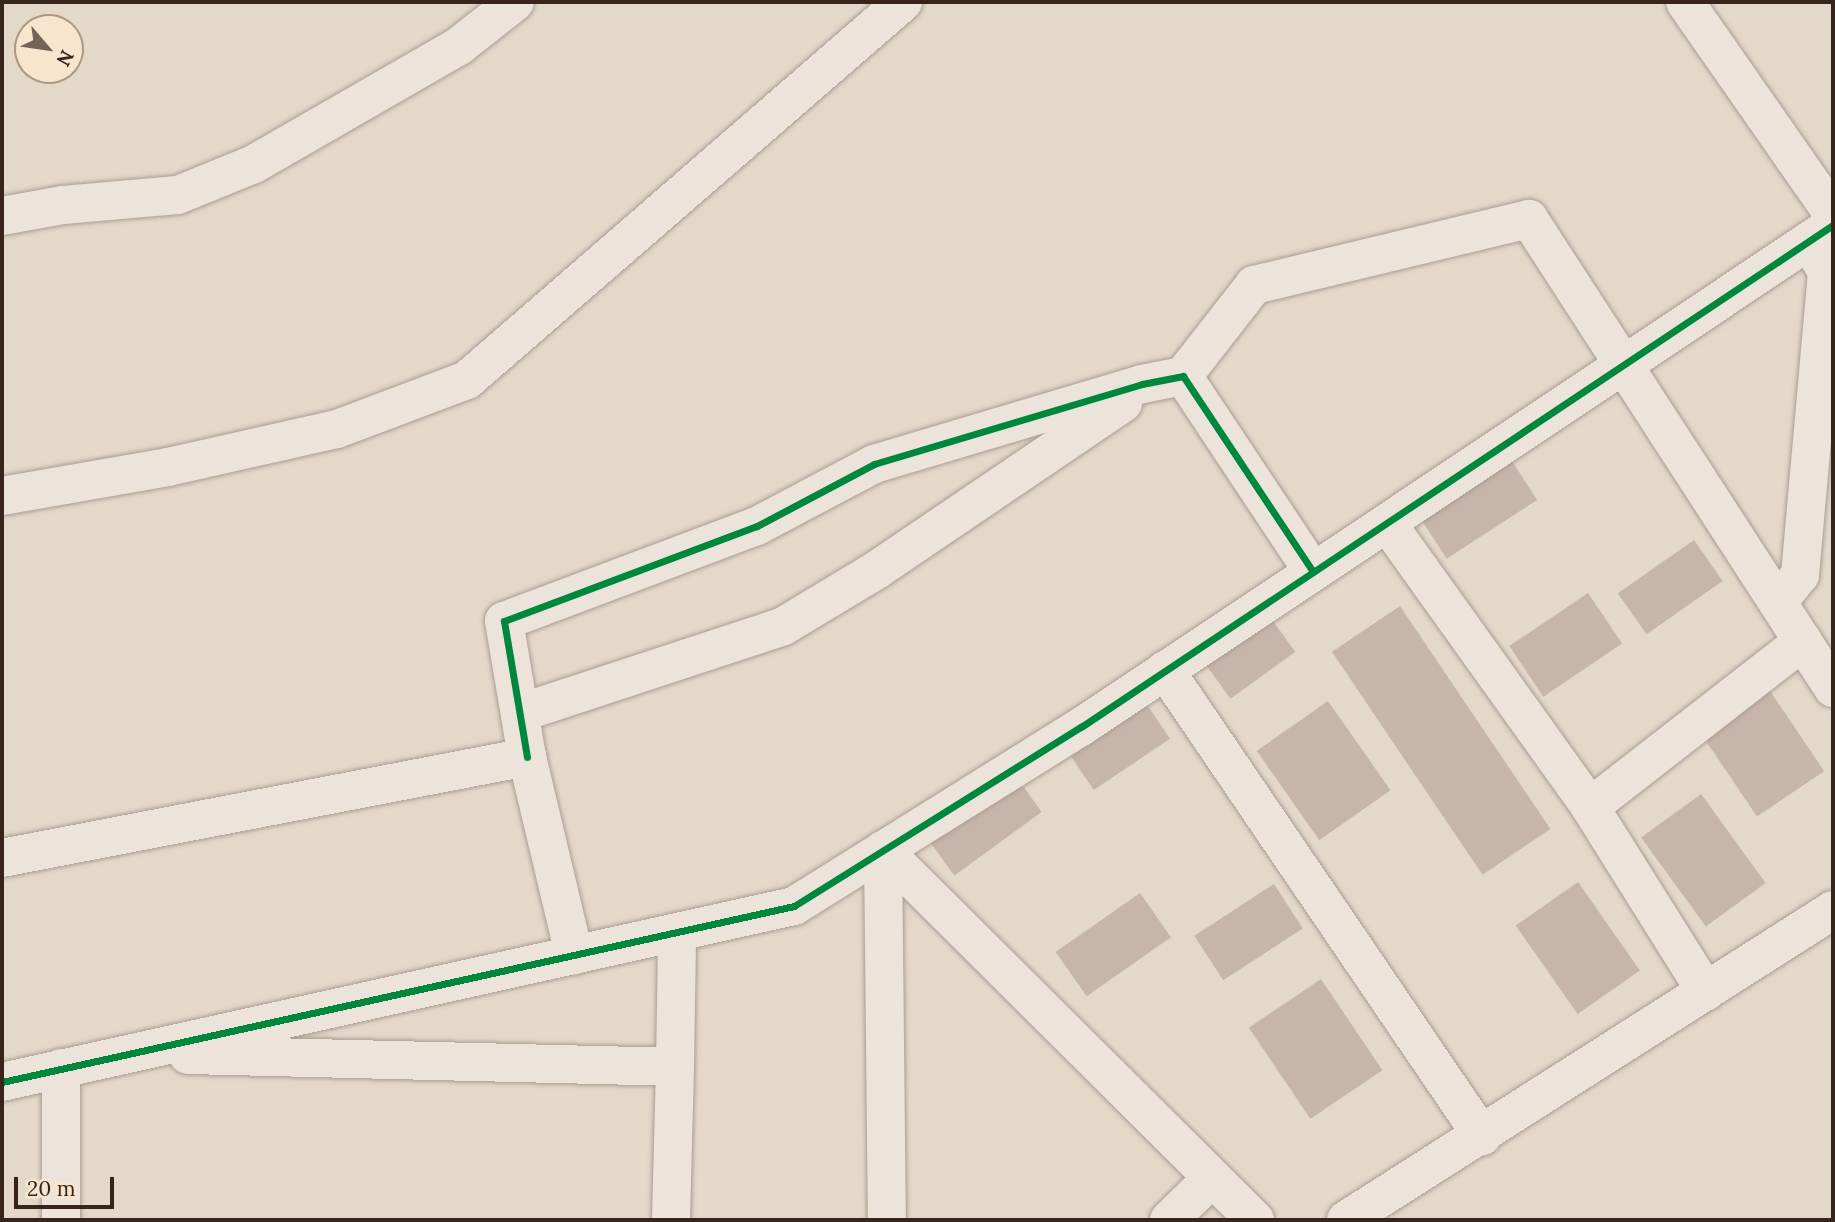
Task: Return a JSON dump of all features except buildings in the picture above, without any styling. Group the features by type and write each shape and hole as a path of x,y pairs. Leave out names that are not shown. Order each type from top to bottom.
{"street":[{"path":"2,216 63,205 178,195 254,164 459,46 515,2"},
{"path":"2,496 168,467 337,429 467,380 903,2"},
{"path":"1685,2 1825,227 1827,272 1800,575 1778,602"},
{"path":"520,713 782,627 878,569 1113,408 1176,377 1254,285 1530,219 1833,688"},
{"path":"2,1082 794,906 1165,670 1625,365 1825,227"},
{"path":"1176,377 1313,572"},
{"path":"574,955 527,757 504,621 757,526 874,464 1176,377"},
{"path":"1387,523 1590,807 1706,992"},
{"path":"1590,807 1803,641"},
{"path":"1165,670 1482,1136"},
{"path":"2,858 527,757"},
{"path":"883,850 1255,1220"},
{"path":"883,850 887,1220"},
{"path":"1346,1220 1482,1136 1833,910"},
{"path":"671,1220 677,934"},
{"path":"130,1053 675,1067"},
{"path":"61,1069 61,1220"},
{"path":"1169,1220 1212,1178"}],"cycle path":[{"path":"2,1082 794,906 1081,727 1833,225"},
{"path":"527,757 504,621 757,526 874,464 1142,384 1183,376 1313,572"}]}
